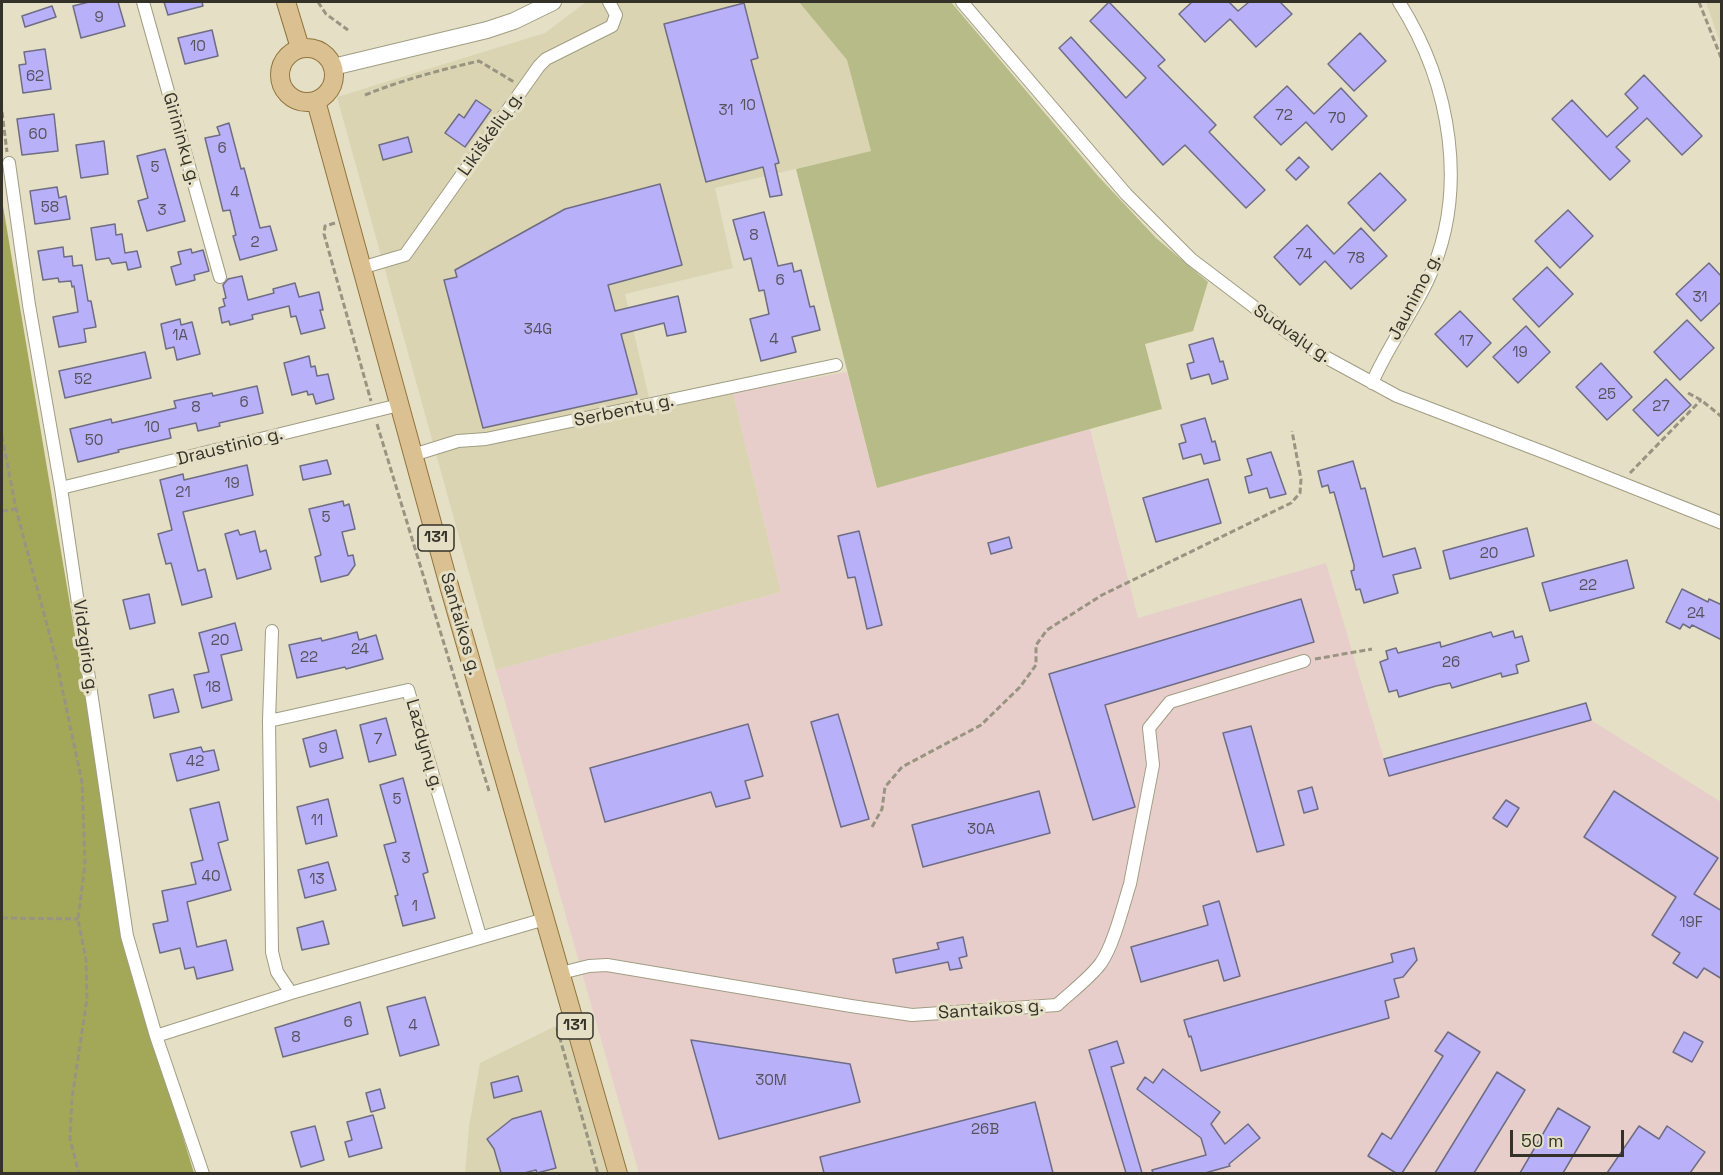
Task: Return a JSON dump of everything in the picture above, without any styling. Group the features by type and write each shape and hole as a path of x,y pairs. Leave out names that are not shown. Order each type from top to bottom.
{"main road":[{"path":"286,2 300,48"},
{"path":"308,47 324,53 333,67 334,78 331,88 325,96 316,101 306,102 288,95 279,78 284,59 291,52 300,48 308,47"},
{"name":"Santaikos g.","path":"316,101 413,455 618,1173"}],"street":[{"name":"Girininkų g.","path":"143,2 220,277"},
{"path":"333,67 487,30 513,21 553,2"},
{"name":"Likiškėlių g.","path":"362,268 405,255 539,66 546,59 612,26 616,15 609,2"},
{"name":"Sudvajų g.","path":"962,2 1097,162 1191,259 1287,332 1397,396 1722,523"},
{"name":"Jaunimo g.","path":"1372,383 1381,362 1427,281 1444,238 1448,208 1450,155 1444,108 1433,68 1424,46 1399,2"},
{"name":"Vidzgirio g.","path":"9,163 29,305 61,488 127,936 156,1036 203,1173"},
{"name":"Serbentų g.","path":"413,455 458,441 486,439 836,365"},
{"name":"Draustinio g.","path":"61,488 399,405"},
{"path":"272,631 269,721 272,952 277,972 291,993"},
{"name":"Santaikos g.","path":"561,973 607,964 912,1015 1057,1005 1101,962 1117,925 1130,884 1153,765 1149,728 1170,702 1304,661"},
{"name":"Lazdynų g.","path":"269,721 408,690 480,936"},
{"path":"156,1036 291,993 545,918"}],"path":[{"path":"318,2 326,14 348,30"},
{"path":"1699,2 1722,60"},
{"path":"365,95 388,85 479,61 515,83"},
{"path":"2,112 9,163"},
{"path":"324,234 374,412 491,798"},
{"path":"1688,393 1722,417"},
{"path":"1621,483 1701,400"},
{"path":"872,827 882,809 885,788 902,767 981,724 1020,687 1036,665 1036,645 1047,630 1102,595 1291,503 1300,493 1292,431"},
{"path":"2,436 15,508 55,655 82,782 85,864 78,919 86,960 87,999 72,1098 70,1139 79,1173"},
{"path":"2,511 15,508"},
{"path":"1304,661 1372,649"},
{"path":"2,918 78,919"},
{"path":"557,1026 598,1173"}],"shaded area":[{"path":"586,2 799,2 847,60 871,151 715,188 733,268 625,294 652,411 733,393 781,592 496,670 337,97 545,33"},
{"path":"1706,2 1721,2 1721,45"},
{"path":"847,372 877,488 1090,429 1138,618 1326,563 1389,776 1591,720 1721,802 1721,1173 639,1173 496,670 781,592 733,393"},
{"path":"564,1022 607,1173 465,1174 469,1127 480,1063"}],"green space":[{"path":"799,2 951,2 1098,176 1156,238 1208,282 1193,331 1145,344 1162,409 877,488 796,169 871,151 847,60"},
{"path":"2,200 131,968 194,1173 2,1173"}],"building":[{"path":"89,2 118,2 125,26 81,38 73,6"},
{"path":"164,2 202,2 203,6 168,15"},
{"path":"1109,2 1165,60 1158,66 1216,125 1209,132 1265,190 1246,208 1185,145 1163,165 1059,48 1071,37 1126,98 1146,78 1090,21"},
{"path":"1192,2 1229,2 1238,11 1249,2 1280,2 1292,14 1256,47 1230,19 1205,42 1179,14"},
{"path":"744,3 758,58 751,60 779,163 775,164 782,195 770,197 763,167 706,182 664,24"},
{"path":"52,6 56,17 25,27 22,16"},
{"path":"212,30 218,56 185,64 178,38"},
{"path":"1360,33 1386,61 1354,91 1328,64"},
{"path":"45,49 51,89 23,93 19,65 26,64 24,52"},
{"path":"1644,75 1702,136 1682,155 1647,118 1616,147 1630,161 1610,180 1552,119 1572,100 1607,137 1638,108 1625,94"},
{"path":"1287,86 1314,114 1341,88 1367,116 1332,150 1306,122 1281,145 1254,117"},
{"path":"476,100 491,110 465,147 445,133 459,114 464,118"},
{"path":"54,114 58,151 22,155 17,119"},
{"path":"229,123 260,228 270,226 277,250 240,260 233,236 236,235 230,210 223,211 205,138 220,135 217,127"},
{"path":"408,137 412,152 383,160 379,145"},
{"path":"104,141 108,174 81,178 76,145"},
{"path":"165,149 185,221 147,231 138,201 148,198 137,156"},
{"path":"1299,157 1309,167 1296,180 1286,170"},
{"path":"1380,173 1406,200 1374,231 1348,203"},
{"path":"660,184 682,265 608,285 615,311 678,296 686,332 667,336 664,323 621,334 637,394 483,428 444,280 457,277 455,270 565,209"},
{"path":"57,187 59,198 66,196 70,219 35,224 30,191"},
{"path":"1568,210 1593,236 1560,268 1535,241"},
{"path":"764,212 778,266 792,263 794,272 801,270 810,307 814,306 820,330 792,337 796,352 761,361 750,319 769,314 764,290 759,291 751,258 744,260 733,220"},
{"path":"115,224 116,235 122,234 125,253 137,251 141,267 128,270 126,262 112,264 109,258 96,260 91,228"},
{"path":"1307,225 1334,254 1361,228 1387,256 1351,289 1325,261 1300,285 1274,257"},
{"path":"63,247 64,257 72,256 73,266 82,265 88,301 91,301 96,327 84,329 86,342 59,347 53,317 78,312 74,286 72,287 71,281 59,282 58,278 43,280 38,251"},
{"path":"191,249 192,253 203,250 209,271 194,275 195,280 176,285 171,267 181,264 178,252"},
{"path":"1709,263 1722,277 1722,301 1701,321 1676,294"},
{"path":"1547,267 1573,294 1539,327 1513,299"},
{"path":"242,276 248,300 274,293 273,289 295,283 299,297 319,292 323,310 320,310 325,328 301,334 296,316 291,317 289,306 252,315 253,319 230,325 229,321 222,323 219,308 225,306 223,285 228,279"},
{"path":"1460,311 1491,343 1467,367 1435,334"},
{"path":"180,319 181,325 192,322 200,354 177,360 174,347 166,349 161,324"},
{"path":"1687,320 1714,348 1680,380 1654,352"},
{"path":"1526,326 1550,352 1518,383 1493,357"},
{"path":"1213,338 1228,379 1212,384 1209,374 1191,379 1187,364 1194,362 1189,345"},
{"path":"145,352 151,378 65,398 59,371"},
{"path":"309,356 311,367 315,366 317,376 328,374 334,399 316,404 313,394 308,395 307,391 292,395 284,363"},
{"path":"1601,363 1632,397 1607,420 1576,387"},
{"path":"1666,379 1691,405 1658,436 1633,410"},
{"path":"257,386 263,413 219,423 220,426 198,431 196,423 169,429 171,438 78,462 70,429 111,419 112,423 176,408 174,401 212,393 213,396"},
{"path":"1205,418 1220,460 1204,464 1201,454 1183,459 1179,444 1186,442 1181,425"},
{"path":"1271,452 1286,494 1270,498 1267,488 1249,493 1245,477 1252,475 1247,459"},
{"path":"327,460 331,474 303,480 300,466"},
{"path":"1353,461 1361,489 1365,488 1383,557 1415,548 1421,568 1393,575 1398,593 1364,603 1360,589 1356,590 1351,571 1354,570 1354,565 1334,492 1330,493 1328,485 1322,487 1318,471"},
{"path":"247,465 253,495 183,512 198,571 205,569 212,597 182,605 171,563 166,564 158,534 172,530 160,480 183,474 184,480"},
{"path":"1208,479 1221,523 1156,542 1143,498"},
{"path":"343,501 344,506 349,504 355,529 342,532 348,556 353,555 355,565 348,575 321,582 315,557 321,555 309,509"},
{"path":"1527,528 1534,556 1450,579 1443,551"},
{"path":"238,530 240,535 255,531 260,552 266,550 271,569 237,579 225,534"},
{"path":"859,531 882,625 867,629 855,577 848,578 838,536"},
{"path":"1009,537 1012,548 991,554 988,543"},
{"path":"1627,560 1634,588 1550,611 1542,583"},
{"path":"1682,589 1708,602 1709,599 1722,605 1722,640 1692,625 1690,628 1683,624 1680,629 1666,622"},
{"path":"149,594 155,623 130,629 123,600"},
{"path":"1301,599 1314,642 1105,705 1135,807 1093,820 1049,674"},
{"path":"235,623 242,650 221,655 232,700 202,708 194,675 209,672 199,633"},
{"path":"1513,631 1515,638 1522,636 1529,661 1516,665 1518,673 1502,677 1501,673 1452,688 1450,683 1399,697 1397,690 1389,692 1380,662 1388,659 1386,651 1396,648 1398,653 1440,642 1441,647 1491,632 1493,637"},
{"path":"357,632 359,640 376,635 383,659 297,678 289,645 321,638 322,641"},
{"path":"173,689 179,712 154,718 149,695"},
{"path":"1586,703 1591,720 1389,776 1384,759"},
{"path":"838,714 869,819 841,827 811,722"},
{"path":"386,718 396,755 369,762 360,725"},
{"path":"748,724 763,776 745,781 750,798 716,807 711,792 605,822 590,768"},
{"path":"1251,726 1284,845 1257,852 1223,733"},
{"path":"336,730 343,758 310,767 303,739"},
{"path":"201,747 203,752 214,750 219,770 177,781 170,754"},
{"path":"403,778 428,872 423,874 435,918 403,926 395,896 398,895 384,845 396,842 380,785"},
{"path":"1312,787 1318,809 1304,813 1298,791"},
{"path":"1039,791 1050,833 923,867 912,825"},
{"path":"1614,791 1718,858 1694,894 1722,911 1722,979 1704,968 1697,978 1673,963 1680,953 1652,935 1676,897 1584,837"},
{"path":"328,799 337,836 306,844 297,807"},
{"path":"1506,800 1519,808 1507,827 1493,818"},
{"path":"219,802 228,840 218,843 231,890 187,902 197,947 226,940 233,970 197,979 194,967 185,969 180,948 160,953 153,924 168,921 162,891 196,884 191,863 203,860 190,809"},
{"path":"328,862 336,890 305,898 298,870"},
{"path":"1219,901 1240,976 1224,981 1218,960 1141,982 1131,947 1208,925 1203,906"},
{"path":"323,921 329,944 302,950 297,928"},
{"path":"963,937 967,956 959,958 962,968 950,970 948,962 896,973 893,959 939,949 937,943"},
{"path":"1414,948 1417,960 1403,977 1394,979 1399,997 1385,1001 1389,1018 1201,1071 1184,1020 1393,962 1391,954"},
{"path":"425,997 439,1045 400,1056 387,1007"},
{"path":"360,1002 368,1034 283,1057 275,1028"},
{"path":"1448,1032 1480,1052 1402,1173 1396,1173 1368,1156 1382,1133 1391,1139 1443,1056 1435,1051"},
{"path":"1684,1032 1703,1042 1692,1062 1673,1052"},
{"path":"691,1040 850,1064 860,1102 719,1139"},
{"path":"1117,1041 1124,1063 1111,1067 1142,1173 1126,1173 1089,1050"},
{"path":"1163,1069 1220,1112 1211,1124 1225,1144 1248,1124 1260,1138 1229,1164 1230,1166 1205,1173 1153,1173 1152,1170 1206,1155 1201,1138 1137,1089 1145,1077 1153,1083"},
{"path":"1497,1072 1525,1090 1474,1173 1435,1173"},
{"path":"518,1076 522,1091 494,1098 491,1083"},
{"path":"380,1089 385,1108 371,1112 366,1093"},
{"path":"1035,1102 1053,1173 824,1173 820,1157"},
{"path":"1558,1108 1590,1127 1563,1173 1520,1173"},
{"path":"541,1111 556,1168 537,1173 536,1170 524,1173 501,1173 494,1149 487,1139 512,1119"},
{"path":"373,1115 382,1148 349,1157 345,1142 352,1140 347,1122"},
{"path":"315,1126 324,1160 301,1167 291,1132"},
{"path":"1639,1126 1659,1139 1667,1126 1705,1152 1690,1173 1607,1173"}]}
